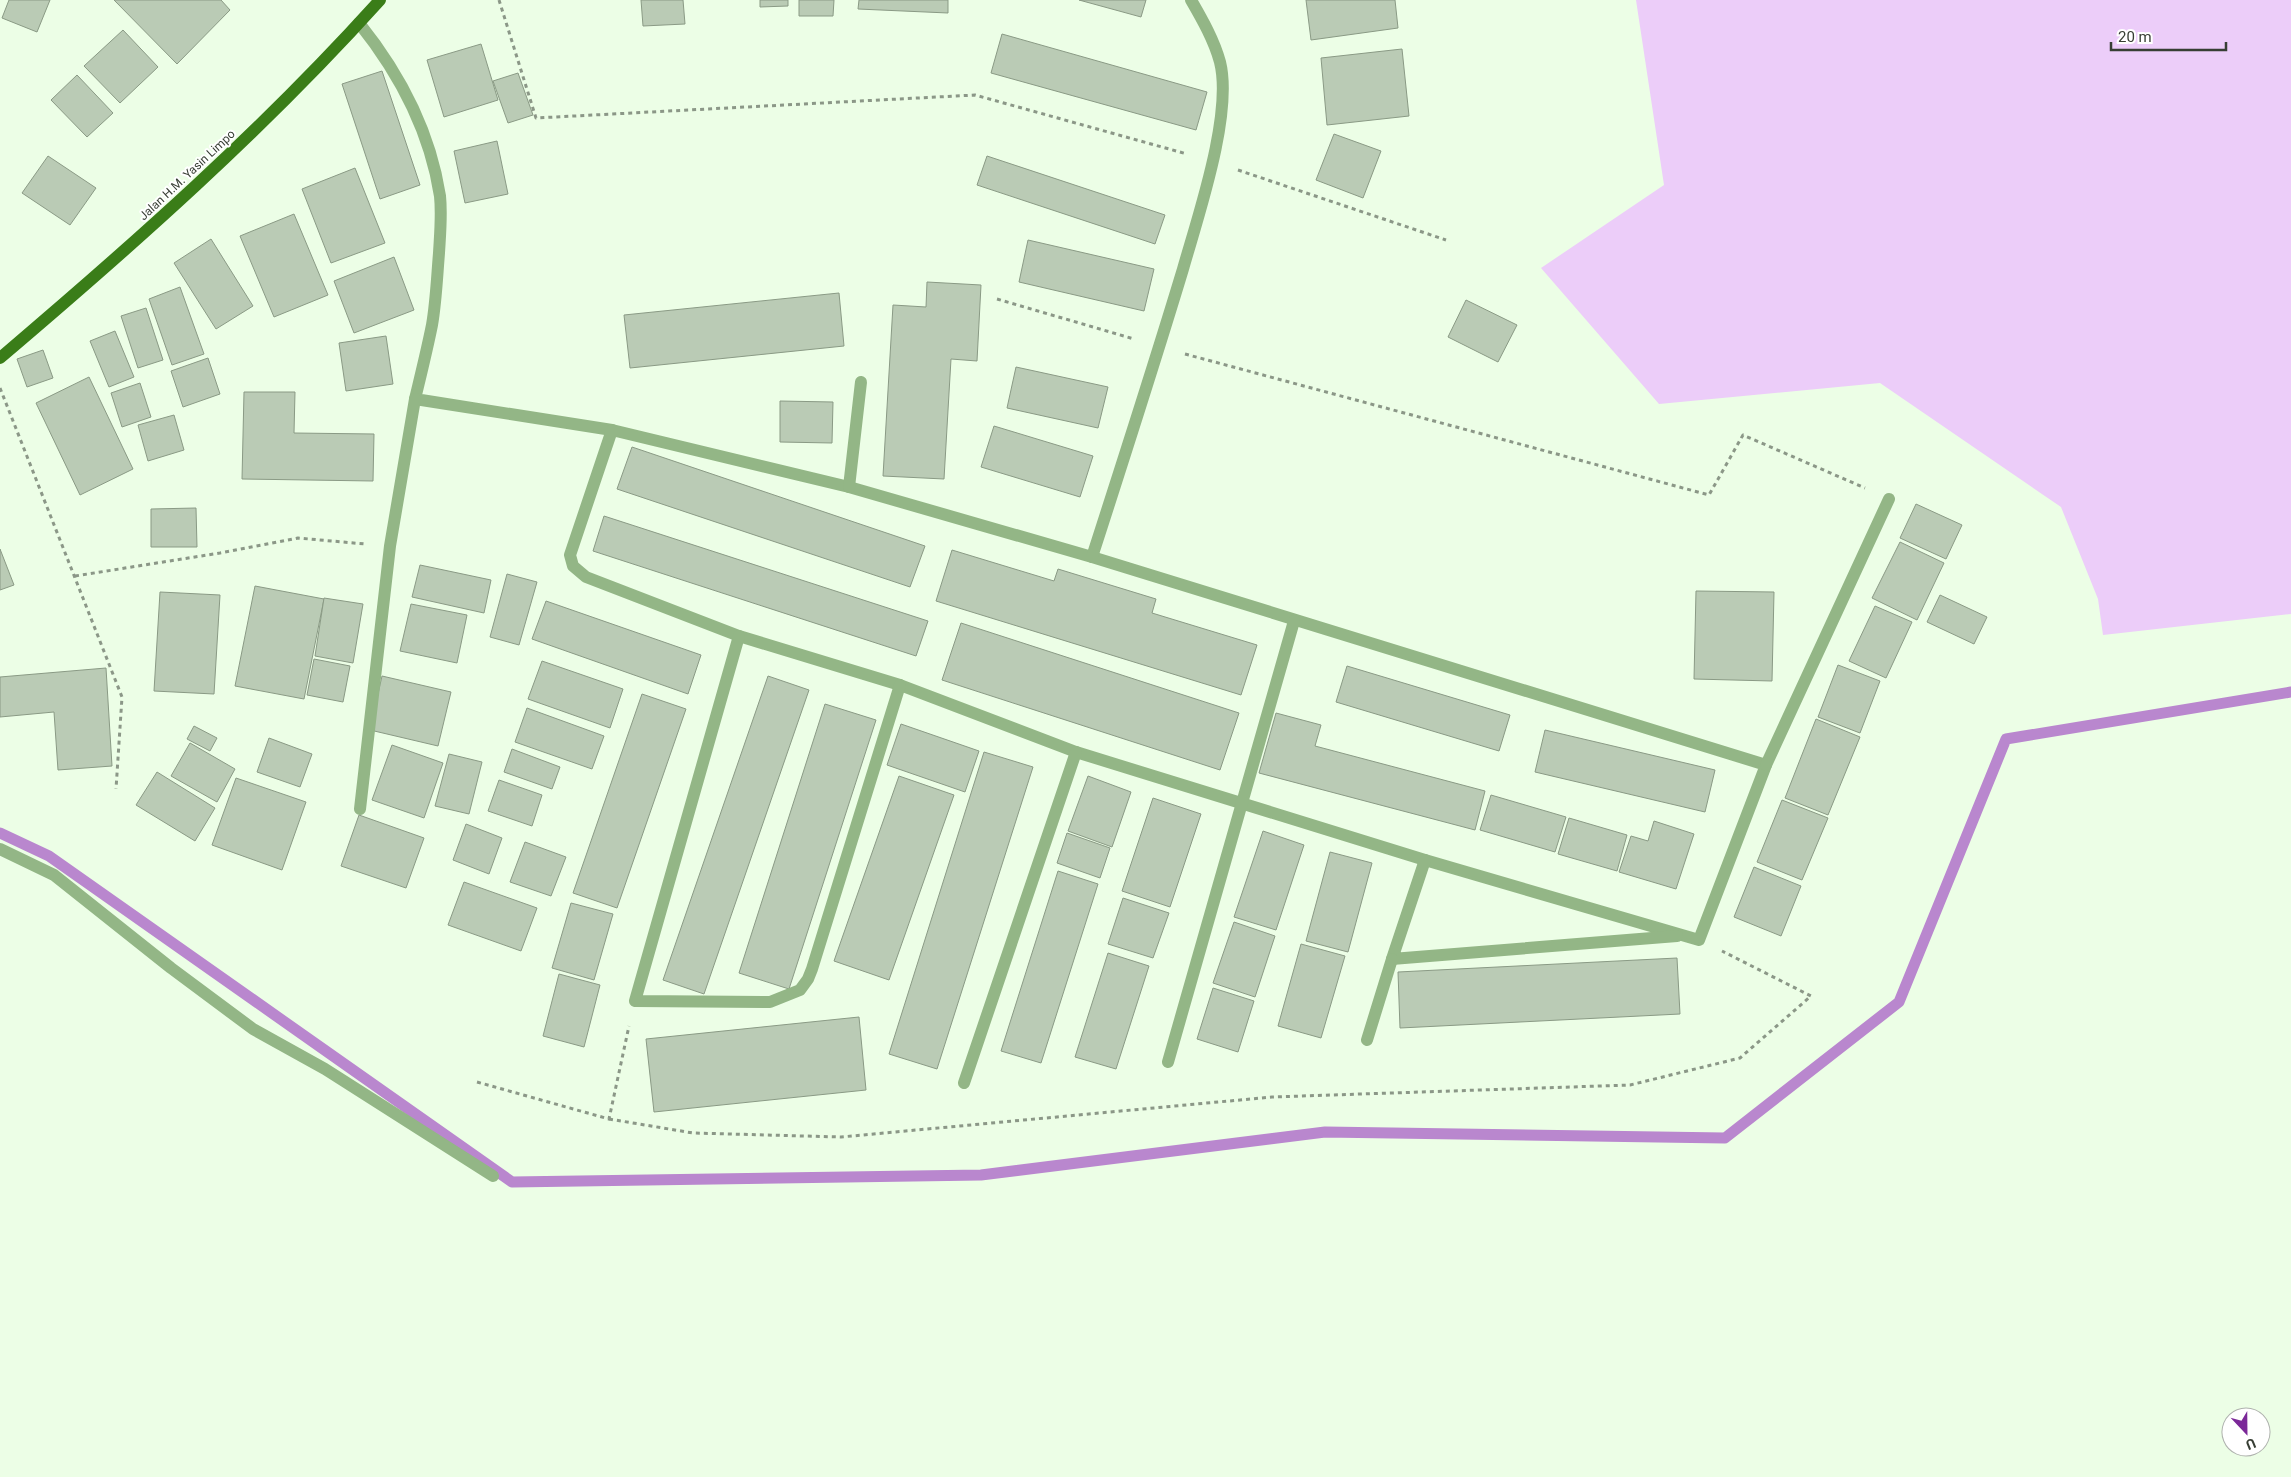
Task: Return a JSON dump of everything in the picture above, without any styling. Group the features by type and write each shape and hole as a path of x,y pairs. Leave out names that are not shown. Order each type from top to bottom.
{"main road":[{"name":"Jalan H.M. Yasin Limpo","path":"0,358 119,256 246,140 380,0"}],"street":[{"path":"1092,558 1160,347 1202,201 1220,122 1222,93 1220,62 1204,23 1191,0"},
{"path":"359,23 383,53 399,78 421,124 434,166 440,198 440,234 432,323 415,399 390,546 360,810"},
{"path":"848,487 861,382"},
{"path":"415,399 612,430 848,487 1092,558 1766,765"},
{"path":"612,430 570,555 573,566 586,577 739,636 900,685 1076,752 1425,860 1699,940 1766,765 1889,498"},
{"path":"1168,1062 1294,621"},
{"path":"739,636 635,1001 770,1002 800,990 812,970 900,685"},
{"path":"964,1083 1076,752"},
{"path":"0,849 54,876 171,968 253,1029 325,1069 493,1176"},
{"path":"1367,1040 1425,860"},
{"path":"1392,959 1685,936"}],"path":[{"path":"498,0 536,118 975,95 1211,161 1446,240"},
{"path":"997,299 1160,347 1709,495 1743,435 1889,498"},
{"path":"0,388 122,698 116,789"},
{"path":"75,576 220,554 298,538 390,546"},
{"path":"477,1082 609,1119 693,1133 841,1137 1272,1097 1630,1085 1740,1058 1811,996 1699,940"},
{"path":"609,1119 635,1001"}],"shaded area":[{"path":"1636,0 2291,0 2291,614 2103,635 2098,599 2061,507 1880,383 1659,404 1541,268 1664,185"}],"building":[{"path":"9,0 50,0 37,32 2,18"},
{"path":"114,0 221,0 230,10 177,64"},
{"path":"641,0 683,0 685,24 643,26"},
{"path":"760,0 788,0 788,6 760,7"},
{"path":"799,0 834,0 833,16 799,16"},
{"path":"859,0 948,0 948,13 858,9"},
{"path":"1079,0 1146,0 1141,17"},
{"path":"1306,0 1395,0 1398,28 1311,40"},
{"path":"123,30 158,67 120,103 84,66"},
{"path":"1002,34 1207,92 1196,130 991,73"},
{"path":"481,44 498,100 444,117 427,60"},
{"path":"1402,49 1409,116 1327,125 1321,58"},
{"path":"382,71 420,185 380,199 342,84"},
{"path":"518,73 533,115 508,123 493,81"},
{"path":"77,75 113,113 87,137 51,100"},
{"path":"1334,134 1381,151 1363,198 1316,180"},
{"path":"497,141 508,194 465,203 454,151"},
{"path":"48,156 96,188 70,225 22,193"},
{"path":"987,156 1165,215 1155,244 977,185"},
{"path":"355,168 385,243 331,263 302,189"},
{"path":"294,214 328,295 274,317 240,236"},
{"path":"211,239 253,306 216,329 174,263"},
{"path":"1028,240 1154,269 1144,311 1019,282"},
{"path":"394,257 414,310 354,333 334,281"},
{"path":"927,282 981,285 977,361 951,359 944,479 883,476 893,305 926,307"},
{"path":"180,287 204,354 172,365 149,299"},
{"path":"839,293 844,346 630,368 624,315"},
{"path":"1466,300 1517,325 1498,362 1448,337"},
{"path":"146,308 163,360 138,368 121,316"},
{"path":"115,331 134,377 109,387 90,341"},
{"path":"386,336 393,384 346,391 339,343"},
{"path":"43,350 53,378 27,387 17,359"},
{"path":"208,358 220,394 183,407 171,371"},
{"path":"1016,367 1108,387 1098,428 1007,408"},
{"path":"89,377 133,469 80,495 36,403"},
{"path":"140,383 151,417 122,427 111,393"},
{"path":"244,392 295,392 294,433 374,434 373,481 242,479"},
{"path":"780,401 833,402 832,443 780,442"},
{"path":"174,415 184,450 148,461 138,425"},
{"path":"994,426 1093,456 1080,497 981,467"},
{"path":"632,447 925,546 910,587 617,489"},
{"path":"1916,504 1962,525 1946,559 1900,538"},
{"path":"196,508 197,547 151,547 151,509"},
{"path":"604,516 928,621 916,656 593,551"},
{"path":"1900,542 1944,563 1917,620 1872,598"},
{"path":"0,549 14,585 0,590"},
{"path":"952,550 1054,581 1058,569 1156,599 1152,613 1257,645 1241,695 936,601"},
{"path":"420,565 491,580 484,613 412,597"},
{"path":"507,574 537,582 519,645 490,637"},
{"path":"255,586 324,599 304,699 235,686"},
{"path":"1696,591 1774,592 1772,681 1694,679"},
{"path":"160,592 220,595 214,694 154,691"},
{"path":"1940,595 1987,617 1974,644 1927,622"},
{"path":"324,598 363,604 353,663 315,656"},
{"path":"546,601 701,655 688,694 532,639"},
{"path":"411,604 467,615 457,663 400,651"},
{"path":"1875,606 1912,622 1886,678 1849,661"},
{"path":"961,623 1239,713 1220,770 942,680"},
{"path":"314,659 350,666 343,702 307,695"},
{"path":"542,661 623,689 610,728 528,699"},
{"path":"1838,665 1880,681 1860,733 1818,717"},
{"path":"1347,666 1510,715 1499,751 1336,702"},
{"path":"106,668 112,766 58,770 54,712 0,717 0,677"},
{"path":"382,676 451,692 438,746 370,730"},
{"path":"768,676 809,690 704,994 663,980"},
{"path":"642,694 686,709 617,908 573,893"},
{"path":"825,704 876,720 789,989 739,973"},
{"path":"527,708 604,736 592,769 515,742"},
{"path":"1276,713 1321,725 1315,746 1485,791 1475,830 1259,773"},
{"path":"1816,719 1860,737 1828,815 1785,798"},
{"path":"901,724 979,751 965,792 887,765"},
{"path":"194,726 217,738 210,751 187,739"},
{"path":"1545,730 1715,770 1705,812 1535,772"},
{"path":"269,738 312,754 300,787 257,772"},
{"path":"190,743 235,769 217,802 171,776"},
{"path":"392,745 443,763 424,818 372,800"},
{"path":"512,749 560,767 552,789 504,772"},
{"path":"984,752 1033,767 937,1069 889,1054"},
{"path":"449,754 482,762 469,814 435,806"},
{"path":"157,772 215,808 195,841 136,805"},
{"path":"899,776 954,795 889,980 834,961"},
{"path":"1088,776 1131,792 1112,847 1068,831"},
{"path":"236,778 306,802 282,870 212,845"},
{"path":"499,780 542,795 532,826 488,811"},
{"path":"1491,795 1566,817 1555,852 1480,830"},
{"path":"1153,798 1201,814 1170,907 1122,891"},
{"path":"1782,800 1828,818 1802,880 1757,862"},
{"path":"359,815 424,838 406,888 341,866"},
{"path":"1569,818 1627,835 1617,871 1558,854"},
{"path":"1654,821 1694,834 1676,889 1619,872 1631,836 1648,841"},
{"path":"466,824 502,838 489,874 453,860"},
{"path":"1263,831 1304,845 1276,930 1234,917"},
{"path":"1067,833 1110,848 1100,878 1057,863"},
{"path":"525,842 566,857 551,896 510,882"},
{"path":"1330,852 1372,863 1348,952 1306,941"},
{"path":"1754,867 1801,886 1781,936 1734,917"},
{"path":"1058,871 1098,884 1041,1063 1001,1051"},
{"path":"464,882 537,908 521,951 448,925"},
{"path":"1123,898 1169,913 1153,958 1108,944"},
{"path":"571,903 613,914 594,980 552,968"},
{"path":"1234,922 1275,936 1255,997 1213,983"},
{"path":"1301,944 1345,956 1321,1038 1278,1026"},
{"path":"1108,953 1149,966 1116,1069 1075,1057"},
{"path":"1677,958 1680,1014 1400,1028 1398,972"},
{"path":"559,974 600,985 584,1047 543,1036"},
{"path":"1213,988 1254,1001 1238,1052 1197,1039"},
{"path":"859,1017 866,1090 654,1112 646,1039"}],"waterway":[{"path":"0,833 49,856 512,1182 981,1175 1325,1132 1725,1138 1899,1002 2006,739 2291,692"}]}
